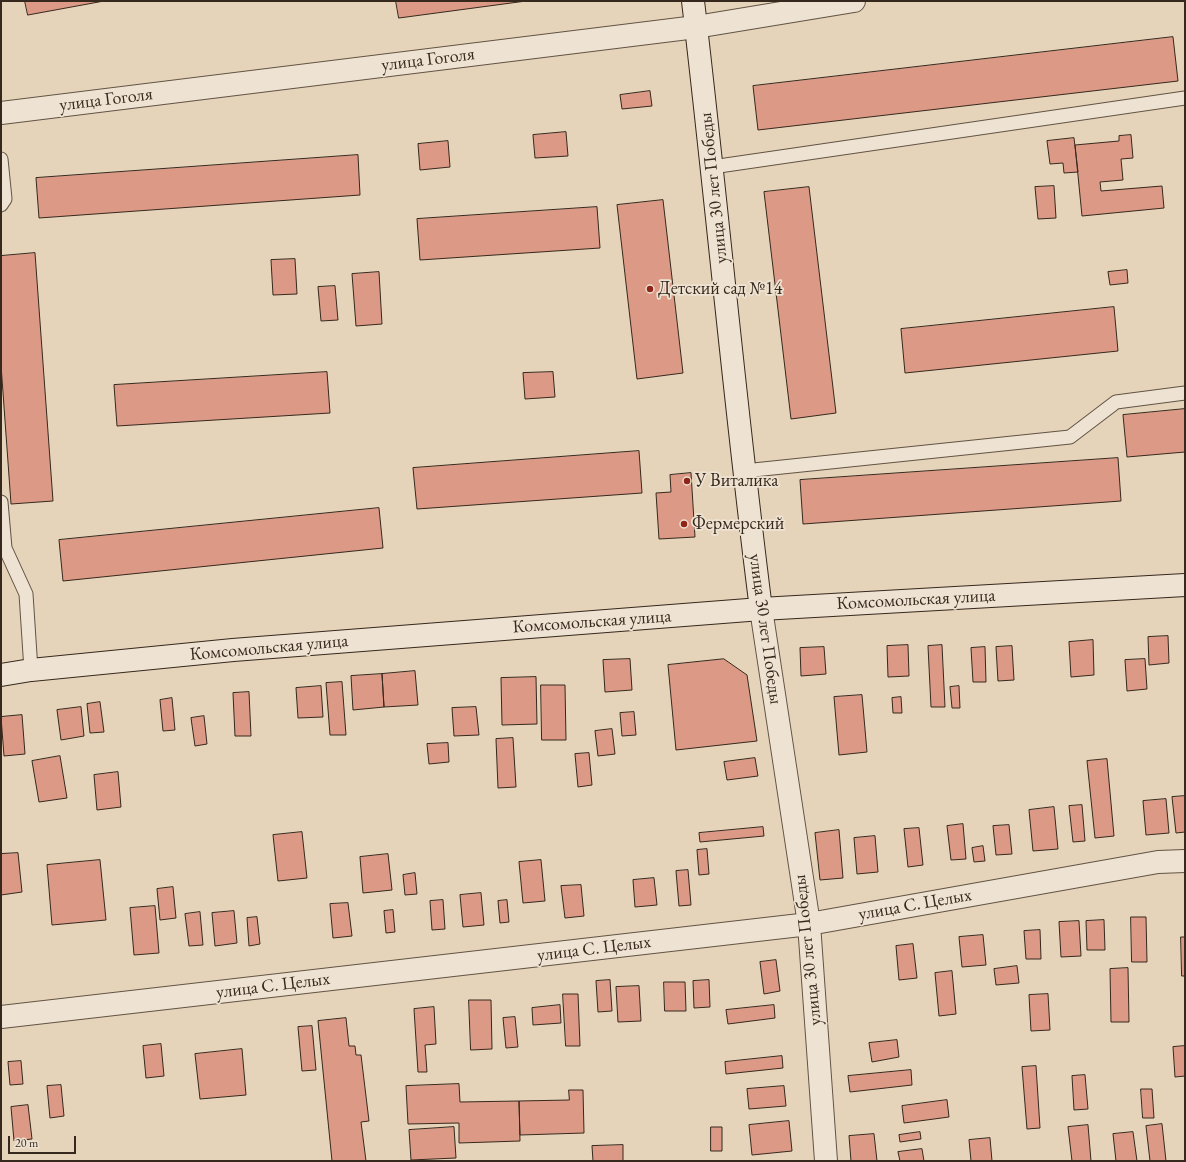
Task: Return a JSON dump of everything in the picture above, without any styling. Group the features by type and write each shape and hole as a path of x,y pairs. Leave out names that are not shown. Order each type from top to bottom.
{"street":[{"name":"улица 30 лет Победы","path":"693,1 744,471 761,609 809,924 826,1161"},
{"name":"улица Гоголя","path":"1,113 696,27 807,5 854,1"},
{"name":"Комсомольская улица","path":"1,675 31,670 241,650 761,609 1185,585"},
{"name":"улица С. Целых","path":"1,1017 809,924 1158,862 1185,861"}],"lane":[{"path":"712,168 1185,98"},
{"path":"1,160 5,199 1,205"},
{"path":"744,471 1070,438 1116,402 1185,393"},
{"path":"1,502 5,548 26,594 31,670"}],"building":[{"path":"25,1 104,1 28,15"},
{"path":"396,1 526,1 399,18"},
{"path":"1173,37 1178,81 758,130 753,86"},
{"path":"650,91 652,106 622,109 620,95"},
{"path":"566,132 568,156 535,158 533,135"},
{"path":"1131,135 1133,158 1121,159 1123,180 1100,182 1101,191 1162,186 1164,208 1082,216 1075,145 1119,141 1119,136"},
{"path":"1074,138 1078,172 1064,173 1063,163 1050,164 1047,141"},
{"path":"448,141 450,167 420,170 418,144"},
{"path":"358,155 360,195 39,218 36,178"},
{"path":"1054,186 1056,218 1038,219 1035,187"},
{"path":"809,187 836,413 791,419 764,192"},
{"name":"Детский сад №14","path":"663,200 683,373 637,379 617,205"},
{"path":"597,207 600,248 420,260 417,219"},
{"path":"35,253 53,501 11,504 1,365 1,256"},
{"path":"295,259 297,294 273,295 271,260"},
{"path":"1127,270 1128,283 1110,285 1108,272"},
{"path":"379,272 382,324 356,326 352,274"},
{"path":"335,286 338,320 321,321 318,287"},
{"path":"1114,307 1118,351 905,373 901,329"},
{"path":"327,372 330,413 117,426 114,385"},
{"path":"553,372 555,397 525,399 523,373"},
{"path":"1185,409 1185,452 1127,457 1123,415"},
{"path":"639,451 642,493 417,509 413,468"},
{"path":"1118,458 1121,501 803,524 800,480"},
{"path":"691,473 695,537 659,539 656,493 671,492 670,475"},
{"path":"379,508 383,548 63,581 59,540"},
{"path":"1168,636 1169,663 1149,665 1148,637"},
{"path":"1093,640 1094,675 1071,677 1069,642"},
{"path":"908,645 909,676 888,677 887,646"},
{"path":"942,645 945,707 931,707 928,646"},
{"path":"1012,646 1014,680 998,681 996,647"},
{"path":"824,647 826,674 801,676 800,648"},
{"path":"985,647 986,682 973,682 971,648"},
{"path":"630,659 632,690 605,692 603,660"},
{"path":"724,659 747,675 757,741 676,750 668,665"},
{"path":"1145,659 1147,689 1127,691 1125,660"},
{"path":"415,671 418,705 384,707 382,674"},
{"path":"382,674 384,707 353,710 351,676"},
{"path":"536,677 537,724 502,725 501,678"},
{"path":"342,682 346,735 330,735 326,683"},
{"path":"541,685 565,685 566,740 542,740"},
{"path":"321,686 323,717 298,718 296,688"},
{"path":"959,686 960,708 952,708 950,687"},
{"path":"249,692 251,736 235,736 233,693"},
{"path":"862,695 867,752 839,755 834,697"},
{"path":"901,697 902,713 893,713 892,698"},
{"path":"172,698 175,730 163,731 160,700"},
{"path":"100,702 104,732 90,733 87,704"},
{"path":"81,707 84,736 61,740 57,710"},
{"path":"476,707 479,735 454,736 452,708"},
{"path":"634,712 636,735 622,736 620,713"},
{"path":"22,715 25,754 4,756 1,717"},
{"path":"204,716 207,744 195,746 191,718"},
{"path":"612,729 615,754 598,756 595,731"},
{"path":"513,738 516,787 498,788 496,739"},
{"path":"448,743 449,762 429,764 427,744"},
{"path":"589,753 592,785 578,787 575,754"},
{"path":"60,756 67,798 39,802 32,761"},
{"path":"755,758 758,776 727,780 724,762"},
{"path":"1107,759 1114,836 1095,838 1087,761"},
{"path":"118,772 121,807 97,810 94,775"},
{"path":"1185,796 1185,832 1176,833 1172,797"},
{"path":"1166,799 1169,833 1146,835 1143,801"},
{"path":"1082,805 1085,841 1073,842 1069,806"},
{"path":"1054,807 1058,849 1033,851 1029,810"},
{"path":"963,824 966,859 951,860 947,826"},
{"path":"1009,825 1012,854 996,855 993,826"},
{"path":"763,827 764,836 700,842 699,833"},
{"path":"919,828 923,865 908,867 904,829"},
{"path":"839,830 843,878 820,880 815,833"},
{"path":"302,832 307,878 278,881 273,835"},
{"path":"875,836 878,872 857,874 854,838"},
{"path":"983,846 985,861 974,862 972,848"},
{"path":"707,849 709,874 699,875 697,850"},
{"path":"18,853 22,892 1,895 1,854"},
{"path":"388,854 392,890 363,893 360,857"},
{"path":"100,860 106,920 52,925 47,865"},
{"path":"541,860 545,901 523,903 519,862"},
{"path":"688,870 691,905 679,906 676,871"},
{"path":"415,873 417,894 405,895 403,875"},
{"path":"654,878 657,905 635,907 633,880"},
{"path":"581,885 584,916 565,918 561,886"},
{"path":"173,887 176,918 160,920 157,889"},
{"path":"481,893 484,925 463,927 460,895"},
{"path":"443,900 445,929 432,930 430,901"},
{"path":"507,900 509,922 500,923 498,901"},
{"path":"348,903 352,936 333,938 330,904"},
{"path":"155,906 159,953 134,955 130,908"},
{"path":"393,910 395,932 386,933 384,911"},
{"path":"234,911 237,943 215,946 212,913"},
{"path":"200,912 203,945 189,946 185,914"},
{"path":"257,917 260,944 249,946 247,918"},
{"path":"1131,917 1146,917 1147,962 1132,962"},
{"path":"1104,920 1105,950 1087,950 1086,921"},
{"path":"1079,921 1081,956 1061,957 1059,922"},
{"path":"1040,930 1041,959 1026,959 1024,931"},
{"path":"983,935 986,965 962,967 959,937"},
{"path":"1181,937 1185,937 1185,976 1182,976"},
{"path":"913,944 917,978 899,980 896,946"},
{"path":"776,960 780,991 764,994 760,962"},
{"path":"1017,966 1019,983 996,985 994,969"},
{"path":"1128,968 1129,1022 1111,1022 1110,969"},
{"path":"952,971 956,1014 939,1016 935,973"},
{"path":"610,980 612,1011 598,1012 596,981"},
{"path":"709,980 710,1007 694,1008 693,981"},
{"path":"664,982 685,982 686,1011 665,1011"},
{"path":"639,986 641,1021 618,1022 616,987"},
{"path":"563,994 578,994 580,1046 566,1046"},
{"path":"1048,994 1050,1030 1031,1031 1029,995"},
{"path":"469,1000 491,1000 492,1049 471,1050"},
{"path":"560,1005 561,1023 533,1025 532,1008"},
{"path":"774,1005 775,1018 728,1024 726,1010"},
{"path":"434,1007 436,1044 425,1045 427,1072 418,1072 414,1009"},
{"path":"515,1017 518,1047 506,1048 503,1018"},
{"path":"346,1018 349,1046 355,1046 356,1055 361,1055 369,1121 361,1122 366,1161 332,1161 318,1021"},
{"path":"312,1026 316,1070 302,1071 298,1027"},
{"path":"897,1040 899,1057 872,1062 869,1043"},
{"path":"161,1044 164,1076 146,1078 143,1046"},
{"path":"1185,1046 1185,1076 1175,1077 1173,1047"},
{"path":"242,1049 246,1095 200,1099 195,1054"},
{"path":"782,1056 783,1068 726,1074 725,1062"},
{"path":"21,1061 23,1084 10,1085 8,1062"},
{"path":"1036,1066 1040,1128 1027,1129 1022,1067"},
{"path":"911,1070 912,1085 850,1092 848,1076"},
{"path":"1085,1075 1088,1109 1074,1110 1072,1076"},
{"path":"459,1084 460,1102 519,1101 520,1141 459,1143 459,1123 408,1124 406,1086"},
{"path":"61,1085 64,1116 50,1118 47,1086"},
{"path":"784,1086 786,1106 749,1109 747,1089"},
{"path":"1141,1089 1152,1089 1154,1118 1143,1118"},
{"path":"569,1090 583,1090 584,1133 520,1135 519,1101 569,1100"},
{"path":"947,1100 949,1117 904,1123 902,1106"},
{"path":"28,1105 32,1139 14,1141 11,1107"},
{"path":"789,1121 792,1151 752,1155 749,1125"},
{"path":"1162,1124 1166,1161 1150,1161 1146,1126"},
{"path":"1088,1125 1091,1161 1072,1161 1068,1127"},
{"path":"454,1127 456,1158 411,1160 409,1130"},
{"path":"711,1127 722,1127 722,1151 711,1151"},
{"path":"920,1132 921,1139 900,1142 899,1135"},
{"path":"1133,1132 1137,1161 1116,1161 1113,1134"},
{"path":"874,1134 877,1161 851,1161 849,1136"},
{"path":"990,1138 992,1161 971,1161 969,1140"},
{"path":"623,1145 623,1161 593,1161 592,1146"},
{"path":"922,1149 924,1161 900,1161 898,1152"}],"place":[{"name":"Детский сад №14","path":"650,289"},
{"name":"У Виталика","path":"687,481"},
{"name":"Фермерский","path":"684,524"}]}
